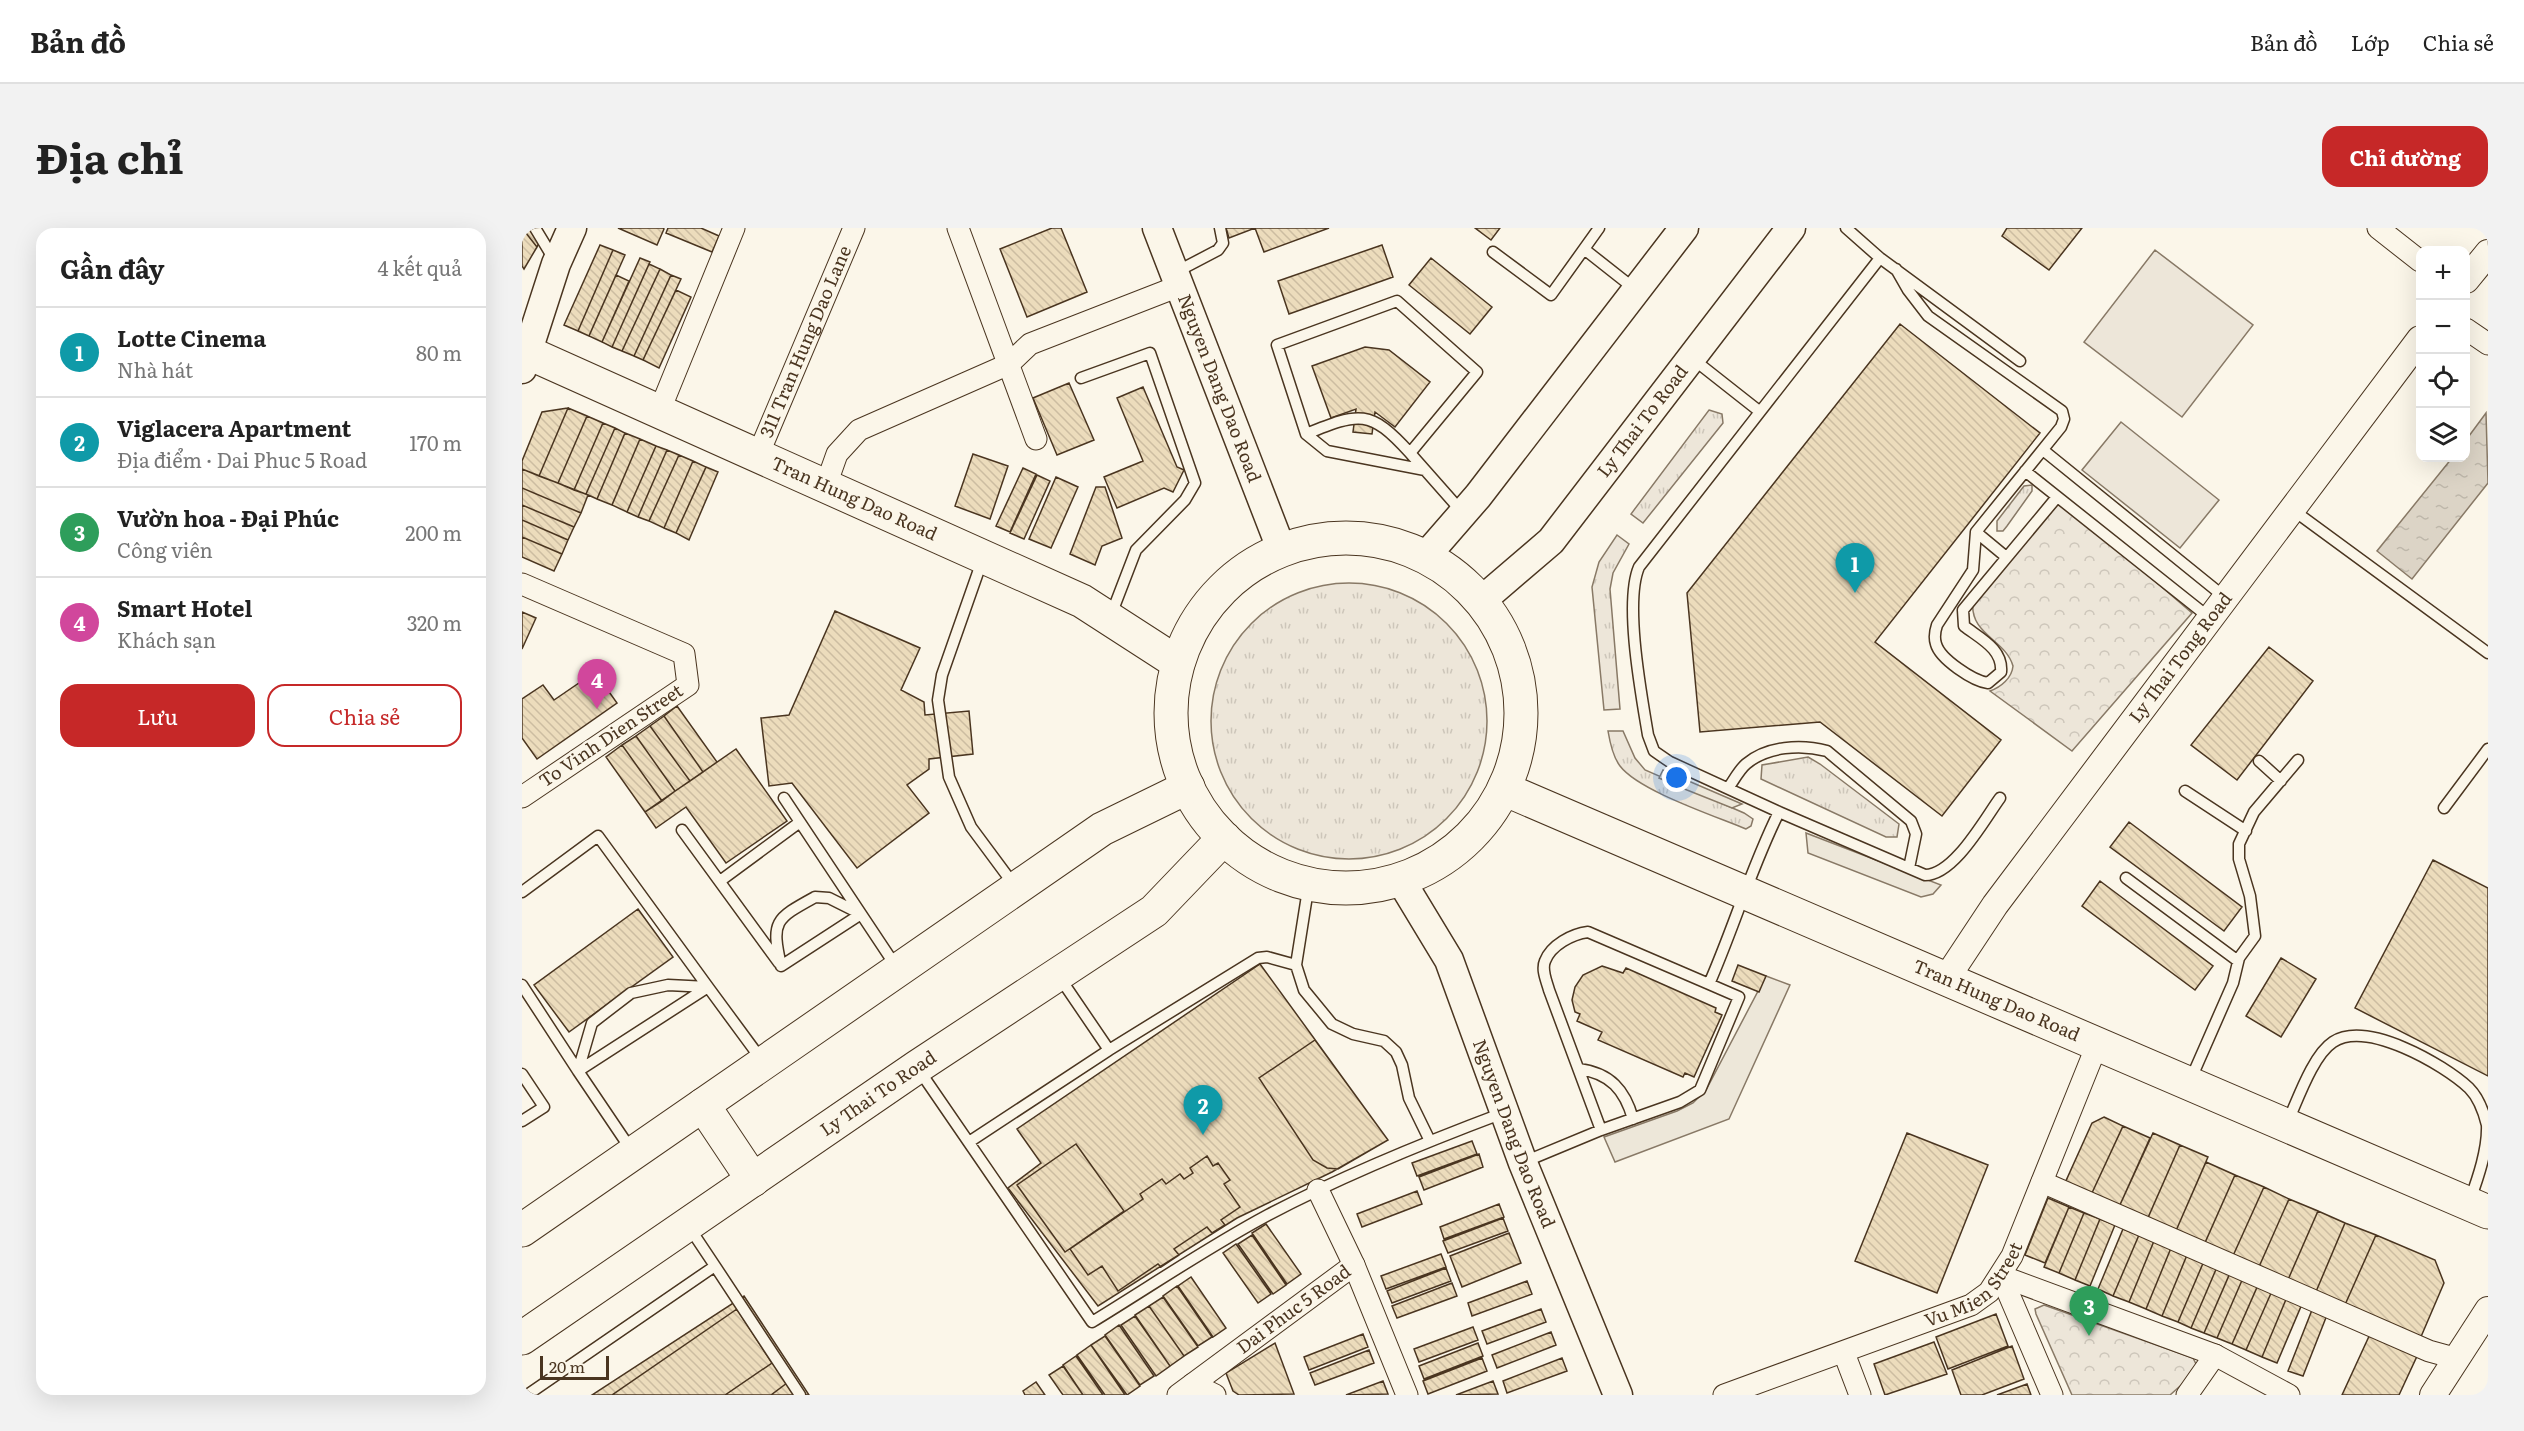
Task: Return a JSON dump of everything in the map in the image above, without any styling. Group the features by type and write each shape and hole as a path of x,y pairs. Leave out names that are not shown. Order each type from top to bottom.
{"main road":[{"path":"524,357 556,264 572,228"},
{"name":"Nguyen Dang Dao Road","path":"1157,228 1282,551"},
{"path":"1425,557 1463,513 1684,228"},
{"name":"Ly Thai To Road","path":"1481,601 1551,541 1791,228"},
{"name":"Tran Hung Dao Road","path":"524,357 659,412 984,555 1082,601 1178,663"},
{"path":"1351,538 1389,544 1425,557 1455,576 1481,601 1508,645 1521,695 1519,747 1504,789 1481,825 1456,850 1426,869 1400,879 1346,888 1309,883 1268,869 1224,838 1203,814 1188,787 1178,761 1172,733 1172,691 1178,663 1194,626 1219,593 1250,567 1282,551 1312,542 1351,538"},
{"path":"522,1230 632,1151 899,971 1111,823 1188,787"},
{"name":"Tran Hung Dao Road","path":"1504,789 2479,1208"},
{"name":"Ly Thai To Road","path":"522,1338 917,1067 1163,904 1224,838"},
{"name":"Nguyen Dang Dao Road","path":"1400,879 1449,960 1523,1163 1618,1395"},
{"path":"703,1105 753,1180"}],"street":[{"path":"659,412 734,228"},
{"name":"311 Tran Hung Dao Lane","path":"758,455 854,228"},
{"path":"958,228 1036,439"},
{"path":"2378,228 2416,257"},
{"path":"2470,275 2488,252"},
{"path":"826,485 837,454 859,430 1009,363 1030,344 1177,280"},
{"path":"2470,332 2488,344"},
{"name":"Ly Thai Tong Road","path":"1946,979 1995,904 2416,346"},
{"name":"To Vinh Dien Street","path":"522,584 684,654 688,685 522,797"},
{"name":"Vu Mien Street","path":"1724,1395 1971,1305 1989,1292 2012,1257 2097,1045"},
{"path":"2042,1182 2429,1351 2458,1359"},
{"path":"1318,1190 1354,1265"},
{"name":"Dai Phuc 5 Road","path":"1186,1390 1354,1265 1407,1395"},
{"path":"2001,1276 2215,1355 2289,1395"},
{"path":"2001,1276 2052,1395"},
{"path":"2433,1395 2488,1310"},
{"path":"1844,1353 1860,1395"},
{"path":"2187,1395 2215,1355"},
{"path":"1186,1390 1215,1395"}],"lane":[{"path":"535,228 556,264"},
{"path":"1177,280 1218,250 1223,243 1220,228"},
{"path":"1493,252 1551,295 1599,228"},
{"path":"1846,228 1880,258 2020,361"},
{"path":"1584,249 1636,290"},
{"path":"1880,258 1645,557 1634,578 1631,592 1648,735 1654,751 1670,762 1925,875 1943,870 1972,838 2000,798"},
{"path":"1896,269 1908,290 1929,316 2062,411 2064,423 1976,532 1973,570 1938,622 1935,635 1937,648 1976,681 1988,683 2001,672 2002,662 1997,652 1964,626 1963,610 2056,497"},
{"path":"1410,453 1477,372 1397,301 1277,345 1306,434 1327,451 1425,470"},
{"path":"1081,378 1150,352 1195,483 1185,500 1136,550 1110,618"},
{"path":"1690,357 1759,411"},
{"path":"1306,434 1348,420 1369,419 1381,423 1463,513"},
{"path":"2043,450 2227,599"},
{"path":"2025,471 2211,620"},
{"path":"2293,510 2488,653"},
{"path":"1976,532 2006,556"},
{"path":"984,555 942,675 938,700 950,777 971,827 1018,889"},
{"path":"1729,787 1744,765 1760,754 1793,747 1812,747 1827,751 1911,821 1916,834 1909,868"},
{"path":"2444,808 2488,749"},
{"path":"2189,1084 2233,983 2238,961 2255,936 2250,896 2239,852 2246,831 2254,812 2298,760"},
{"path":"2259,761 2281,780"},
{"path":"2184,791 2246,831"},
{"path":"784,798 899,971"},
{"path":"1709,984 1734,927 1761,847 1779,812"},
{"path":"720,881 800,822"},
{"path":"682,830 781,966"},
{"path":"522,892 598,836 763,1062"},
{"path":"2126,878 2238,961"},
{"path":"1309,883 1296,965 1304,990 1332,1024 1353,1034 1384,1041 1396,1052 1402,1065 1409,1098 1430,1141"},
{"path":"781,966 775,932 778,922 795,908 815,897 829,898 861,914"},
{"path":"781,966 861,914"},
{"path":"1523,1163 1601,1130 1680,1102 1700,1090 1740,997 1588,932 1568,937 1545,961 1544,971 1601,1130"},
{"path":"969,1142 1109,1050 1258,958 1267,957 1296,965"},
{"path":"1058,974 1109,1050"},
{"path":"522,985 632,1151"},
{"path":"578,1071 592,1023 631,993 668,985 708,987"},
{"path":"578,1071 708,987"},
{"path":"2286,1125 2318,1058 2331,1043 2346,1036 2375,1038 2405,1049 2440,1066 2471,1090 2482,1110 2488,1128 2479,1208"},
{"path":"917,1067 1092,1322 1266,1216 1374,1163 1504,1112"},
{"path":"1578,1069 1610,1079 1627,1098 1634,1119"},
{"path":"522,1074 544,1107 522,1121"},
{"path":"687,1224 800,1395"},
{"path":"522,1390 526,1395 716,1266"}],"green space":[{"path":"2155,250 2253,325 2182,417 2084,342"},
{"path":"1709,410 1722,414 1723,423 1643,523 1631,514"},
{"path":"2121,422 2219,500 2180,548 2082,470"},
{"path":"2032,485 2032,491 2007,526 2003,531 1997,531 1997,521 2024,486"},
{"path":"2057,497 2192,613 2072,751 1990,691 2005,682 2013,666 2009,657 1982,629 1973,613 1973,602"},
{"path":"1617,535 1629,544 1613,573 1610,589 1620,709 1604,710 1592,587 1599,562"},
{"path":"1349,583 1389,589 1414,599 1436,614 1456,634 1471,656 1481,681 1487,721 1481,761 1471,786 1456,808 1436,828 1414,843 1389,853 1349,859 1309,853 1284,843 1262,828 1242,808 1227,786 1217,761 1211,721 1217,681 1227,656 1242,634 1262,614 1284,599 1309,589"},
{"path":"1608,731 1623,731 1635,758 1645,770 1744,813 1753,819 1751,826 1746,829 1678,802 1643,785 1620,766 1612,750"},
{"path":"1808,757 1899,824 1897,837 1886,837 1761,779 1762,765"},
{"path":"2044,1305 2193,1358 2197,1366 2188,1379 2170,1395 2072,1395 2036,1314 2035,1309"}],"shaded area":[{"path":"1663,770 1742,804 1732,808 1659,778"},
{"path":"1806,833 1941,885 1933,894 1921,897 1808,853"},
{"path":"1766,976 1790,985 1729,1119 1615,1162 1604,1137 1677,1111 1693,1103 1706,1090"}],"water":[{"path":"2486,413 2488,483 2412,579 2377,551 2449,462 2470,462 2470,435"}],"building":[{"path":"522,228 537,247 524,269 522,266"},
{"path":"522,228 537,228 542,236 537,247"},
{"path":"618,228 663,228 664,229 657,245"},
{"path":"668,228 701,228 719,236 712,252 666,233"},
{"path":"1052,228 1061,228 1087,292 1027,317 1000,249"},
{"path":"1226,228 1255,228 1229,238"},
{"path":"1255,228 1329,228 1264,252"},
{"path":"1475,228 1500,228 1491,240"},
{"path":"2007,228 2082,228 2049,270 2002,236"},
{"path":"600,245 613,250 578,331 564,325"},
{"path":"1382,245 1393,277 1289,314 1278,281"},
{"path":"613,250 625,255 589,336 578,331"},
{"path":"640,258 650,262 612,347 602,342"},
{"path":"1431,258 1492,307 1470,334 1409,285"},
{"path":"649,264 660,269 622,351 612,347"},
{"path":"660,269 671,275 634,356 622,351"},
{"path":"616,275 629,281 602,342 589,336"},
{"path":"671,275 681,279 643,360 634,356"},
{"path":"676,290 691,297 659,368 643,360"},
{"path":"1900,324 2040,433 1875,642 2001,740 1942,816 1820,722 1700,732 1687,593"},
{"path":"1365,347 1389,350 1430,382 1395,427 1375,412 1372,434 1353,432 1356,409 1331,418 1312,366"},
{"path":"1069,383 1094,440 1057,455 1033,398"},
{"path":"1143,387 1177,467 1184,470 1173,492 1164,488 1117,508 1104,477 1143,461 1117,398"},
{"path":"568,408 539,476 522,469 522,461 542,412"},
{"path":"568,408 587,416 558,483 539,476"},
{"path":"587,416 603,423 574,490 558,483"},
{"path":"603,423 615,428 586,494 574,490"},
{"path":"615,428 625,433 597,499 586,494"},
{"path":"625,433 640,439 612,505 597,499"},
{"path":"640,439 656,446 627,512 612,505"},
{"path":"656,446 667,450 638,517 627,512"},
{"path":"667,450 679,455 649,521 638,517"},
{"path":"973,454 1008,466 990,519 955,506"},
{"path":"679,455 693,461 664,528 649,521"},
{"path":"693,461 706,467 676,533 664,528"},
{"path":"706,467 718,472 689,540 676,533"},
{"path":"1023,468 1036,474 1010,532 996,526"},
{"path":"522,469 588,495 581,513 522,488"},
{"path":"1037,475 1050,481 1024,539 1010,533"},
{"path":"1056,477 1078,487 1051,548 1029,539"},
{"path":"1096,487 1105,487 1122,538 1102,546 1095,565 1070,554"},
{"path":"522,488 581,513 574,527 522,505"},
{"path":"522,505 574,527 568,540 522,520"},
{"path":"522,520 568,540 562,554 522,537"},
{"path":"522,537 562,554 554,571 522,557"},
{"path":"835,611 920,648 901,690 924,702 925,715 969,711 973,754 929,759 929,769 907,785 929,813 857,868 792,783 769,786 761,718 789,715"},
{"path":"522,612 536,618 522,649"},
{"path":"2269,647 2313,681 2237,780 2191,745"},
{"path":"595,672 617,703 537,759 522,738 522,699 543,685 554,700"},
{"path":"677,706 717,762 703,772 664,716"},
{"path":"664,716 703,772 690,781 650,726"},
{"path":"650,726 690,781 675,791 636,736"},
{"path":"636,736 675,791 662,801 622,745"},
{"path":"622,745 662,801 645,812 606,757"},
{"path":"736,749 787,821 726,863 686,807 656,828 645,812"},
{"path":"2129,822 2242,907 2224,931 2110,847"},
{"path":"2433,860 2488,888 2488,1076 2355,1008"},
{"path":"2100,881 2213,966 2195,990 2082,906"},
{"path":"638,909 673,957 569,1032 534,985"},
{"path":"2281,958 2316,979 2281,1037 2246,1016"},
{"path":"1260,964 1388,1140 1332,1172 1237,1218 1098,1306 1008,1188 1041,1163 1017,1129"},
{"path":"1738,965 1766,976 1759,992 1732,981"},
{"path":"1602,966 1623,973 1626,968 1716,1008 1715,1012 1722,1015 1694,1077 1685,1073 1683,1077 1598,1040 1602,1032 1577,1021 1580,1014 1575,1012 1572,1000 1575,987 1583,975"},
{"path":"1315,1040 1388,1140 1338,1169 1327,1168 1313,1160 1259,1078"},
{"path":"2104,1117 2123,1126 2091,1195 2065,1183 2092,1123"},
{"path":"2123,1126 2150,1138 2119,1207 2091,1195"},
{"path":"1907,1133 1988,1165 1937,1293 1855,1261"},
{"path":"2153,1133 2180,1145 2147,1220 2119,1207"},
{"path":"1472,1141 1477,1154 1417,1176 1412,1163"},
{"path":"1076,1144 1124,1211 1065,1252 1017,1185"},
{"path":"2180,1145 2208,1157 2175,1233 2147,1220"},
{"path":"1479,1154 1483,1167 1424,1190 1419,1177"},
{"path":"1207,1156 1213,1166 1218,1163 1230,1180 1224,1184 1240,1207 1221,1220 1225,1225 1212,1233 1207,1227 1174,1249 1179,1255 1161,1267 1158,1264 1118,1291 1102,1266 1088,1275 1070,1249 1143,1199 1140,1194 1162,1179 1166,1184 1180,1174 1184,1179 1193,1173 1190,1168"},
{"path":"2206,1162 2235,1175 2204,1245 2175,1233"},
{"path":"2235,1175 2264,1187 2232,1258 2204,1245"},
{"path":"2264,1187 2289,1199 2258,1269 2232,1258"},
{"path":"1417,1191 1422,1204 1362,1227 1357,1214"},
{"path":"2048,1198 2069,1207 2045,1263 2025,1255"},
{"path":"2289,1199 2318,1211 2287,1282 2258,1269"},
{"path":"1499,1204 1504,1217 1444,1239 1440,1227"},
{"path":"2069,1207 2084,1213 2059,1273 2044,1267"},
{"path":"2318,1211 2345,1223 2315,1294 2287,1282"},
{"path":"2084,1213 2100,1219 2075,1280 2059,1273"},
{"path":"1503,1218 1508,1231 1448,1253 1443,1241"},
{"path":"2100,1219 2115,1225 2090,1286 2075,1280"},
{"path":"2345,1223 2376,1235 2344,1307 2315,1294"},
{"path":"1266,1224 1301,1274 1287,1284 1252,1233"},
{"path":"2123,1229 2139,1235 2113,1296 2098,1289"},
{"path":"1509,1233 1521,1263 1462,1287 1450,1256"},
{"path":"1252,1235 1286,1285 1273,1294 1238,1244"},
{"path":"2139,1235 2154,1241 2129,1302 2113,1296"},
{"path":"2376,1235 2435,1260 2444,1283 2420,1339 2344,1307"},
{"path":"2154,1241 2171,1248 2146,1309 2129,1302"},
{"path":"1236,1244 1271,1294 1258,1303 1223,1253"},
{"path":"2171,1248 2187,1255 2162,1316 2146,1309"},
{"path":"1441,1254 1446,1267 1386,1289 1381,1276"},
{"path":"2187,1255 2204,1261 2178,1322 2162,1316"},
{"path":"2204,1261 2217,1267 2191,1328 2178,1322"},
{"path":"2217,1267 2230,1273 2204,1333 2191,1328"},
{"path":"1446,1268 1451,1281 1392,1303 1387,1291"},
{"path":"2230,1273 2243,1278 2217,1338 2204,1333"},
{"path":"1191,1277 1226,1328 1213,1337 1178,1286"},
{"path":"2243,1278 2258,1285 2232,1344 2217,1338"},
{"path":"1527,1281 1532,1294 1472,1316 1468,1303"},
{"path":"1452,1283 1457,1296 1397,1318 1392,1306"},
{"path":"2258,1285 2272,1291 2246,1350 2232,1344"},
{"path":"1177,1286 1212,1337 1198,1346 1163,1296"},
{"path":"2272,1291 2287,1297 2262,1357 2246,1350"},
{"path":"744,1296 809,1395 592,1395"},
{"path":"1163,1297 1198,1347 1184,1356 1149,1306"},
{"path":"2287,1297 2302,1304 2277,1363 2262,1357"},
{"path":"1149,1306 1184,1356 1170,1366 1135,1315"},
{"path":"737,1309 772,1363 725,1395 612,1395"},
{"path":"1541,1309 1546,1322 1487,1344 1482,1331"},
{"path":"2312,1310 2327,1315 2303,1376 2288,1371"},
{"path":"1996,1314 2008,1346 1948,1369 1936,1337"},
{"path":"1135,1316 1170,1366 1156,1376 1121,1325"},
{"path":"1119,1325 1154,1376 1140,1385 1105,1335"},
{"path":"1473,1327 1478,1340 1419,1362 1414,1349"},
{"path":"1551,1332 1556,1345 1497,1368 1492,1355"},
{"path":"2371,1332 2418,1354 2399,1395 2342,1395"},
{"path":"1363,1334 1368,1347 1309,1370 1304,1357"},
{"path":"1105,1336 1140,1386 1127,1395 1091,1345"},
{"path":"1934,1342 1947,1374 1885,1395 1874,1364"},
{"path":"1275,1343 1294,1394 1239,1395 1233,1391 1226,1373"},
{"path":"1478,1343 1483,1356 1424,1379 1419,1366"},
{"path":"1091,1345 1125,1395 1105,1395 1077,1355"},
{"path":"2012,1346 2024,1379 1982,1395 1961,1395 1952,1370"},
{"path":"1369,1350 1374,1363 1315,1385 1310,1373"},
{"path":"1076,1356 1103,1395 1083,1395 1063,1365"},
{"path":"1482,1358 1487,1371 1428,1394 1423,1381"},
{"path":"1562,1358 1567,1371 1507,1393 1503,1381"},
{"path":"1063,1366 1083,1395 1063,1395 1049,1375"},
{"path":"1383,1381 1388,1394 1346,1395"},
{"path":"1493,1381 1498,1394 1456,1395"},
{"path":"1036,1382 1045,1395 1025,1395 1023,1391"},
{"path":"787,1383 796,1395 771,1395"},
{"path":"2027,1384 2031,1395 1997,1395"}],"place":[{"name":"Lotte Cinema","path":"1855,593"},
{"name":"Smart Hotel","path":"597,709"},
{"name":"Viglacera Apartment","path":"1203,1135"},
{"name":"Vườn hoa - Đại Phúc","path":"2089,1336"}]}
